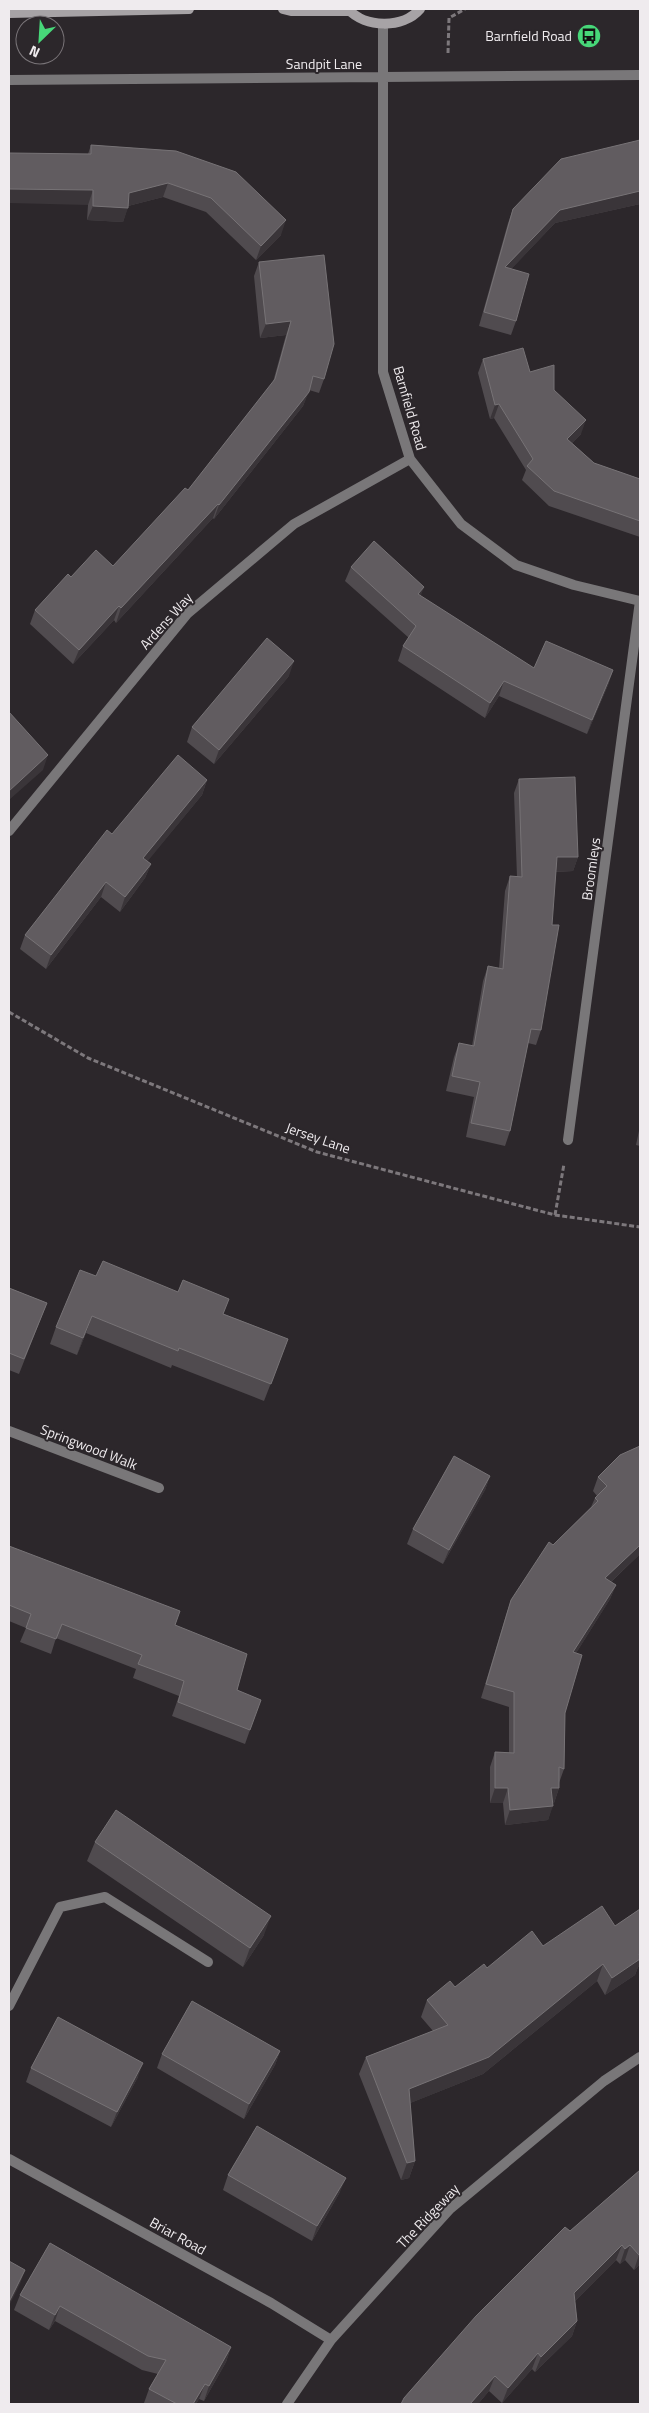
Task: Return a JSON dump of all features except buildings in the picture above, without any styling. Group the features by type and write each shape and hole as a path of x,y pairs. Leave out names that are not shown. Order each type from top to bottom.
{"street":[{"path":"9,13 189,9"},
{"path":"283,9 291,11 349,10 365,20 383,24 401,21 420,9"},
{"name":"Barnfield Road","path":"383,24 382,372 410,459 461,524 516,565 574,585 640,601"},
{"name":"Sandpit Lane","path":"9,80 640,75"},
{"name":"Ardens Way","path":"9,831 187,614 294,524 410,459"},
{"name":"Broomleys","path":"568,1140 640,601"},
{"name":"Springwood Walk","path":"9,1432 159,1488"},
{"path":"9,2006 60,1907 105,1896 208,1962"},
{"name":"The Ridgeway","path":"287,2404 331,2340 450,2209 604,2081 640,2058"},
{"name":"Briar Road","path":"9,2159 271,2303 331,2340"}],"path":[{"name":"Jersey Lane","path":"9,1012 88,1058 317,1152 555,1215 640,1227"},
{"path":"555,1215 568,1140"}],"place":[{"name":"Barnfield Road","path":"589,36"}]}
